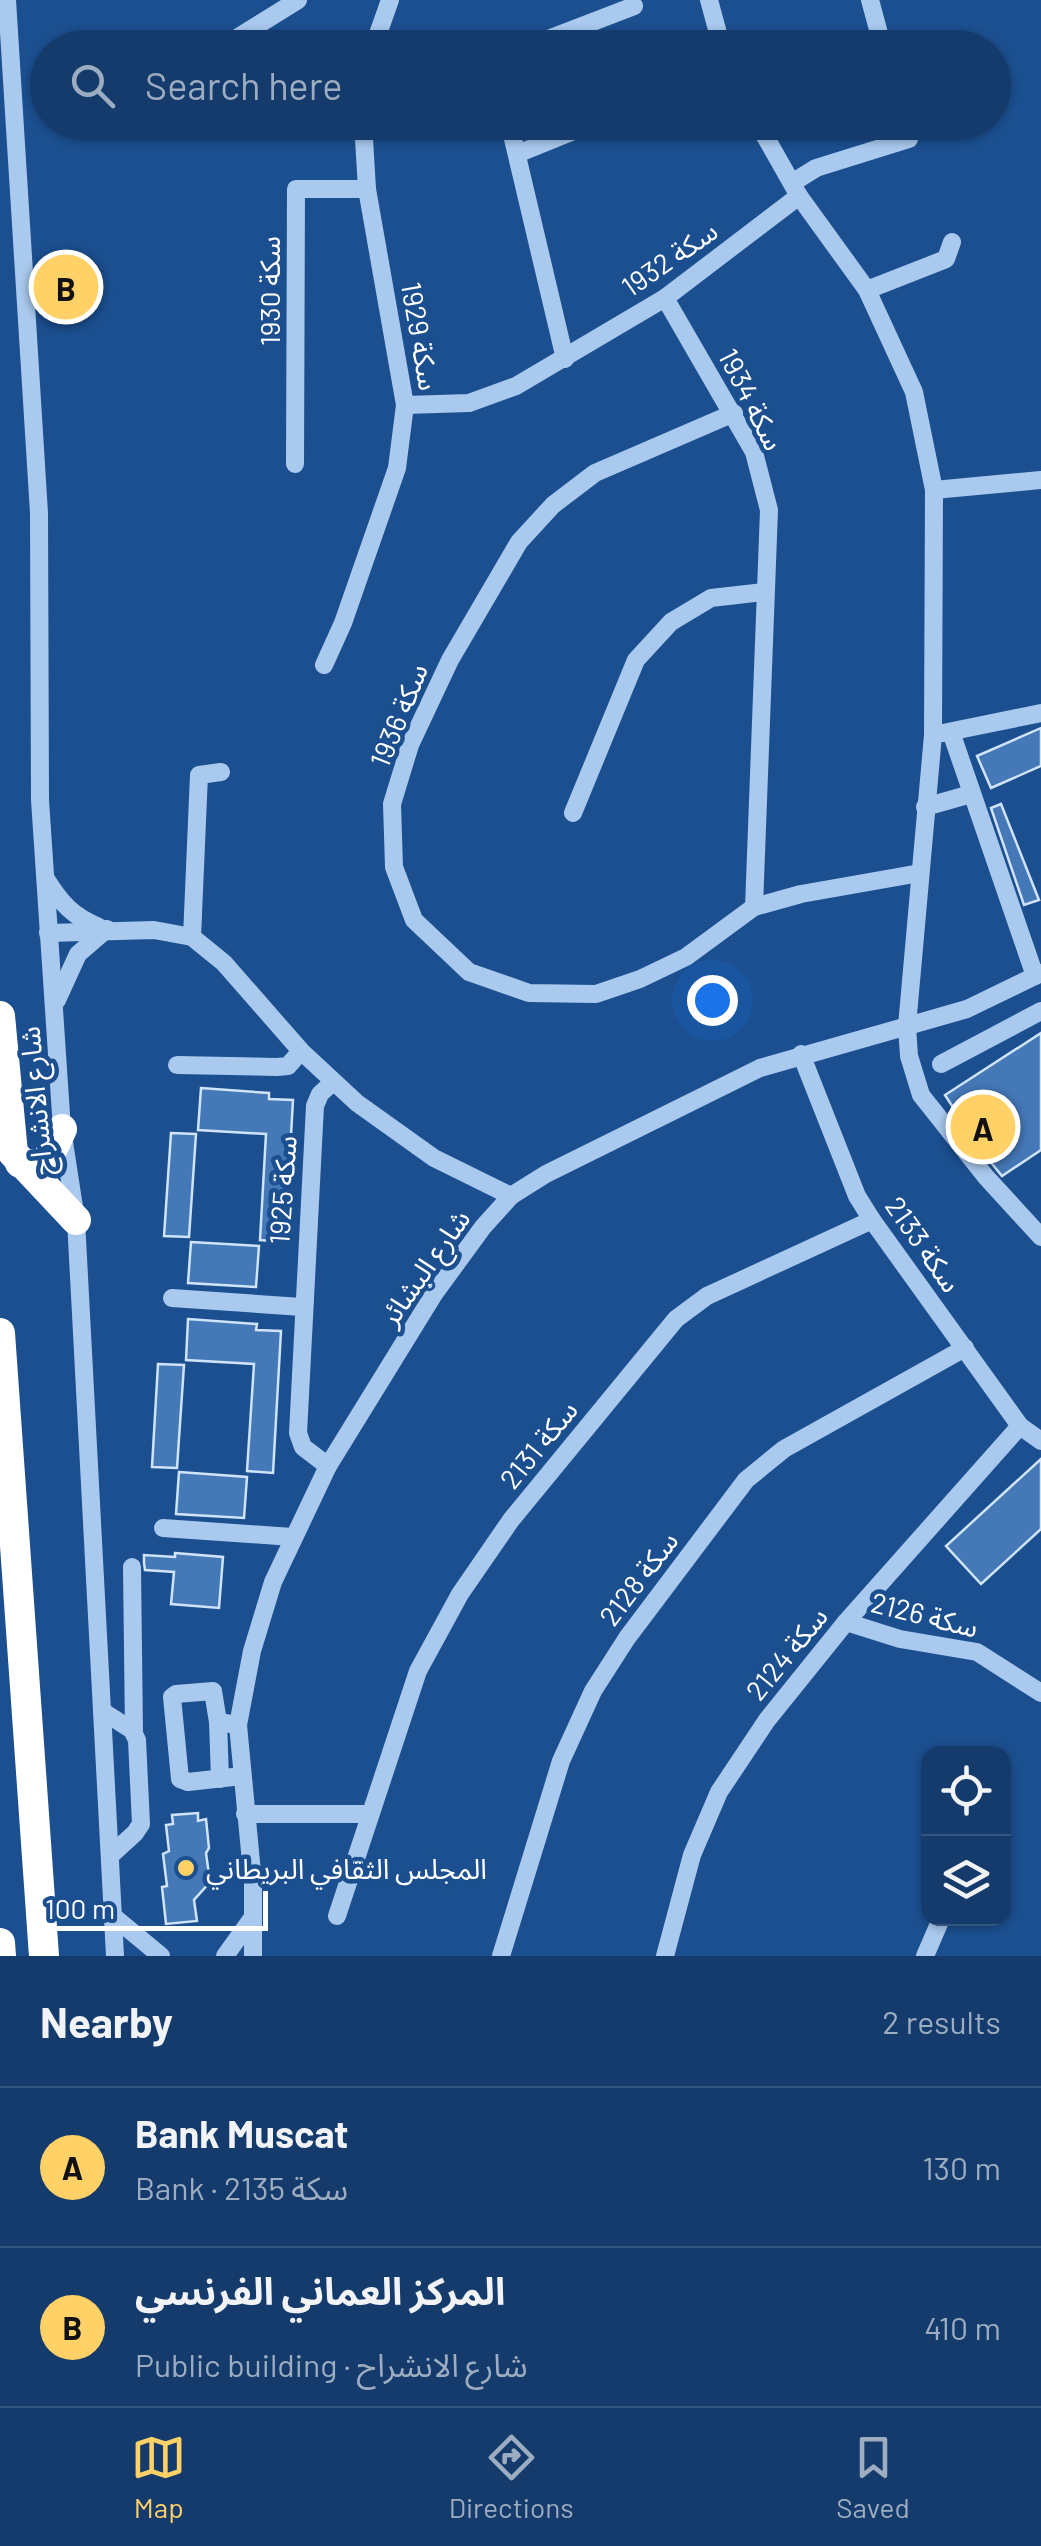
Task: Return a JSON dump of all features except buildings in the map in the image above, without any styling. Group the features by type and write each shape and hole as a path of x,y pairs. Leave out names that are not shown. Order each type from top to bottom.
{"highway":[{"path":"0,1016 11,1146 20,1162 76,1220"},
{"path":"20,1162 35,1166 46,1163 62,1129"},
{"path":"0,1333 44,1956"},
{"path":"0,1943 1,1956"}],"street":[{"name":"شارع الانشراح","path":"6,0 38,513 40,800 62,1129 76,1220 115,1956"},
{"path":"250,30 298,0"},
{"path":"709,0 717,30"},
{"path":"870,0 879,30"},
{"path":"378,30 388,1"},
{"path":"572,30 634,6"},
{"name":"سكة 1929","path":"324,666 343,623 396,468 405,405 368,189 364,140"},
{"path":"514,140 566,358"},
{"path":"517,154 552,140"},
{"path":"767,140 796,189 866,290 914,392 934,490 942,734 925,806 907,1026 908,1056 922,1095 1041,1237"},
{"path":"796,189 816,168 906,140"},
{"name":"سكة 1930","path":"295,464 296,189 368,189"},
{"name":"سكة 1932","path":"405,405 468,403 516,386 664,298 796,189"},
{"path":"866,290 946,259 952,242"},
{"name":"سكة 1934","path":"664,298 734,412 754,452 770,510 754,906"},
{"name":"سكة 1936","path":"734,412 595,473 553,505 519,542 450,660 410,744 392,804 394,866 414,920 469,972 529,993 596,994 686,957 754,906 920,874"},
{"path":"934,490 1041,480"},
{"path":"572,813 636,660 671,622 710,598 764,592"},
{"path":"942,734 1041,713"},
{"path":"942,734 971,794 1038,974"},
{"path":"192,937 198,775 221,772"},
{"path":"925,806 971,794"},
{"path":"45,876 64,907 77,918 105,930"},
{"path":"54,1010 78,954 105,930"},
{"path":"48,933 154,930 192,937 224,964 300,1051 333,1082 434,1158 511,1196"},
{"name":"شارع البشائر","path":"253,1956 254,1883 238,1725 252,1651 292,1537 328,1466 434,1294 483,1226 511,1196 546,1174 760,1068 966,1009 1038,974"},
{"path":"990,998 1004,1030"},
{"path":"941,1064 1041,1011"},
{"path":"177,1066 288,1066 300,1051"},
{"name":"سكة 2133","path":"801,1054 857,1196 1020,1426 1041,1442"},
{"name":"سكة 1925","path":"328,1466 303,1447 298,1433 315,1106 320,1094 333,1082"},
{"name":"سكة 2131","path":"338,1916 418,1671 460,1594 511,1520 676,1319 706,1296 872,1220"},
{"path":"172,1298 302,1308"},
{"name":"سكة 2128","path":"501,1956 561,1762 592,1690 746,1480 784,1449 965,1348"},
{"name":"سكة 2124","path":"665,1956 692,1855 718,1792 767,1720 846,1622 1020,1426"},
{"path":"163,1528 292,1537"},
{"path":"112,1854 140,1824 134,1733 132,1567"},
{"name":"سكة 2126","path":"846,1622 900,1639 977,1652 1041,1693"},
{"path":"220,1778 214,1692 176,1694 172,1698 177,1776 183,1782 242,1776"},
{"path":"102,1711 134,1733"},
{"path":"218,1722 238,1725"},
{"path":"245,1814 370,1814"},
{"path":"225,1956 253,1916"},
{"path":"114,1918 161,1956"},
{"path":"924,1956 937,1926"}],"place":[{"name":"المركز العماني الفرنسي","path":"66,287"},
{"name":"Bank Muscat","path":"983,1127"},
{"name":"المجلس الثقافي البريطاني","path":"186,1868"}]}
